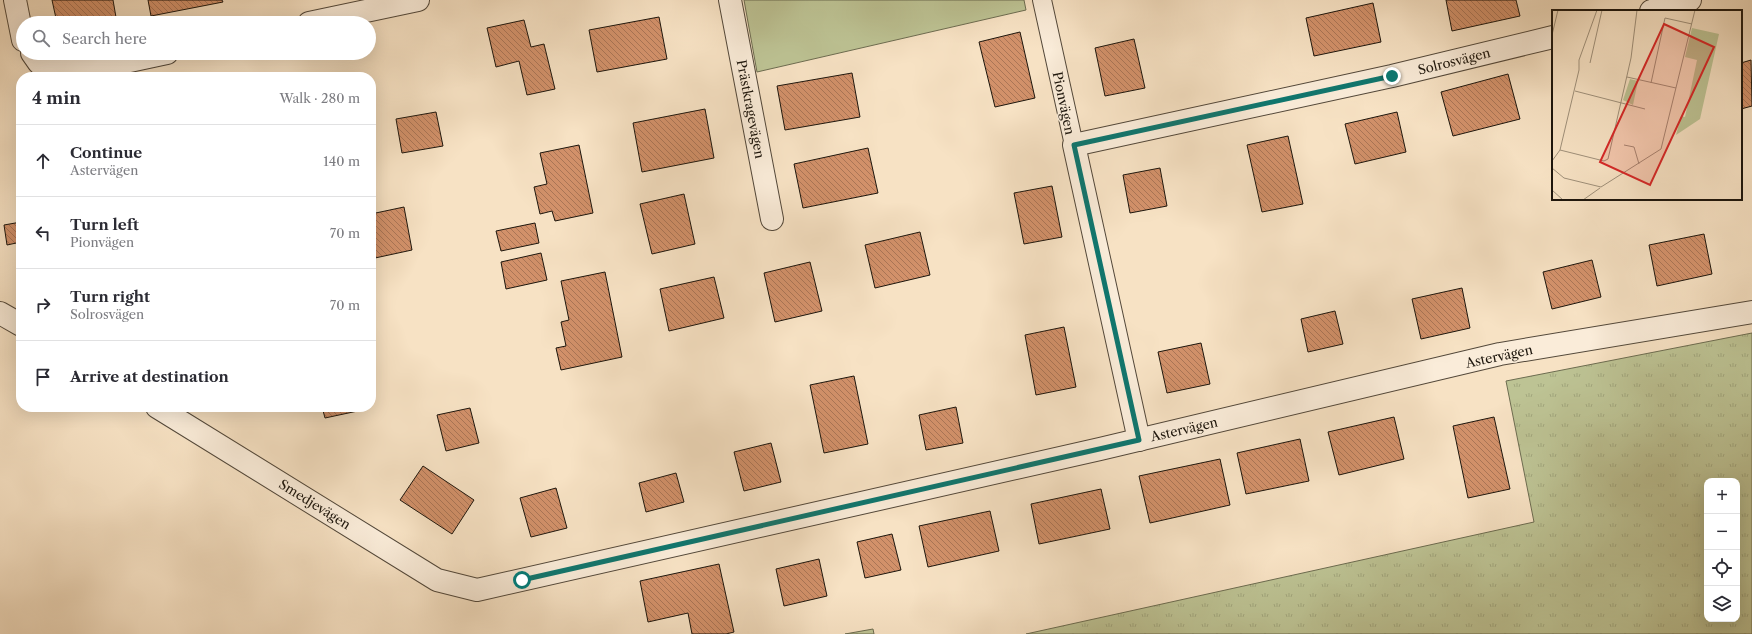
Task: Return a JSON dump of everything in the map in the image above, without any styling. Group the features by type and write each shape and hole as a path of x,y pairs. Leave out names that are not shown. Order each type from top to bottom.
{"street":[{"path":"15,0 18,16"},
{"path":"342,16 418,0"},
{"name":"Prästkragevägen","path":"730,0 772,219"},
{"name":"Pionvägen","path":"1042,0 1139,440"},
{"path":"1655,10 1690,0"},
{"name":"Solrosvägen","path":"1074,145 1392,76 1552,37"},
{"path":"39,60 64,71 97,68 134,60"},
{"name":"Astervägen","path":"477,590 1139,440 1500,354 1752,312"},
{"path":"0,313 16,322"},
{"name":"Smedjevägen","path":"171,412 437,580 477,590"}],"green space":[{"path":"744,0 1024,0 1026,10 757,72"},
{"path":"1752,333 1752,634 1026,634 1534,522 1506,381"},
{"path":"873,629 874,634 845,634"}],"building":[{"path":"52,0 113,0 116,16 55,16"},
{"path":"148,0 222,0 223,2 151,16"},
{"path":"1446,0 1516,0 1520,16 1452,31"},
{"path":"1373,3 1381,42 1314,56 1306,18"},
{"path":"659,17 667,59 597,72 589,30"},
{"path":"524,20 531,47 544,44 555,89 527,95 519,61 496,67 487,28"},
{"path":"1020,32 1035,98 995,107 979,42"},
{"path":"1134,39 1145,88 1105,96 1095,48"},
{"path":"1751,60 1752,106 1742,109 1742,63"},
{"path":"852,73 860,117 785,130 777,86"},
{"path":"1508,74 1520,119 1453,136 1441,92"},
{"path":"705,109 714,158 642,172 633,123"},
{"path":"436,112 443,146 402,153 396,119"},
{"path":"1397,112 1406,152 1355,164 1345,124"},
{"path":"1288,136 1303,204 1262,212 1247,145"},
{"path":"579,145 593,213 555,221 552,211 540,214 534,187 547,184 540,153"},
{"path":"868,148 878,193 803,208 794,164"},
{"path":"1160,168 1167,206 1130,213 1123,175"},
{"path":"1052,186 1062,237 1024,244 1014,193"},
{"path":"684,194 695,244 652,254 640,204"},
{"path":"404,207 412,250 376,258 376,213"},
{"path":"16,223 16,243 7,245 4,225"},
{"path":"535,223 539,243 501,251 496,231"},
{"path":"920,232 930,275 875,288 865,245"},
{"path":"1704,234 1712,274 1657,286 1649,245"},
{"path":"541,253 547,280 506,289 501,262"},
{"path":"1592,260 1601,297 1552,309 1543,272"},
{"path":"810,262 822,311 775,322 764,273"},
{"path":"605,272 622,357 561,370 556,348 566,346 561,322 569,320 561,281"},
{"path":"714,277 724,318 669,331 660,289"},
{"path":"1462,288 1470,328 1421,339 1412,299"},
{"path":"1335,311 1343,344 1308,352 1301,319"},
{"path":"1064,327 1076,387 1036,395 1025,335"},
{"path":"1201,343 1210,384 1167,393 1158,352"},
{"path":"854,376 868,444 824,453 810,385"},
{"path":"956,407 963,443 926,450 919,415"},
{"path":"470,408 479,443 446,451 437,415"},
{"path":"323,412 353,412 325,418"},
{"path":"1394,417 1404,459 1339,475 1328,432"},
{"path":"1494,417 1510,489 1468,498 1453,426"},
{"path":"1300,439 1309,481 1246,494 1237,453"},
{"path":"771,443 781,482 744,491 734,452"},
{"path":"1220,459 1230,505 1150,523 1139,476"},
{"path":"423,466 474,500 452,534 400,500"},
{"path":"676,473 684,502 646,512 639,483"},
{"path":"556,488 567,528 531,537 520,498"},
{"path":"1101,489 1110,529 1039,544 1031,504"},
{"path":"990,511 999,551 928,567 919,526"},
{"path":"892,534 901,570 865,578 857,542"},
{"path":"819,559 827,596 784,606 776,569"},
{"path":"719,564 734,632 726,634 692,634 688,613 648,622 640,581"}],"route":[{"path":"522,580 1139,440 1074,145 1392,76"}]}
